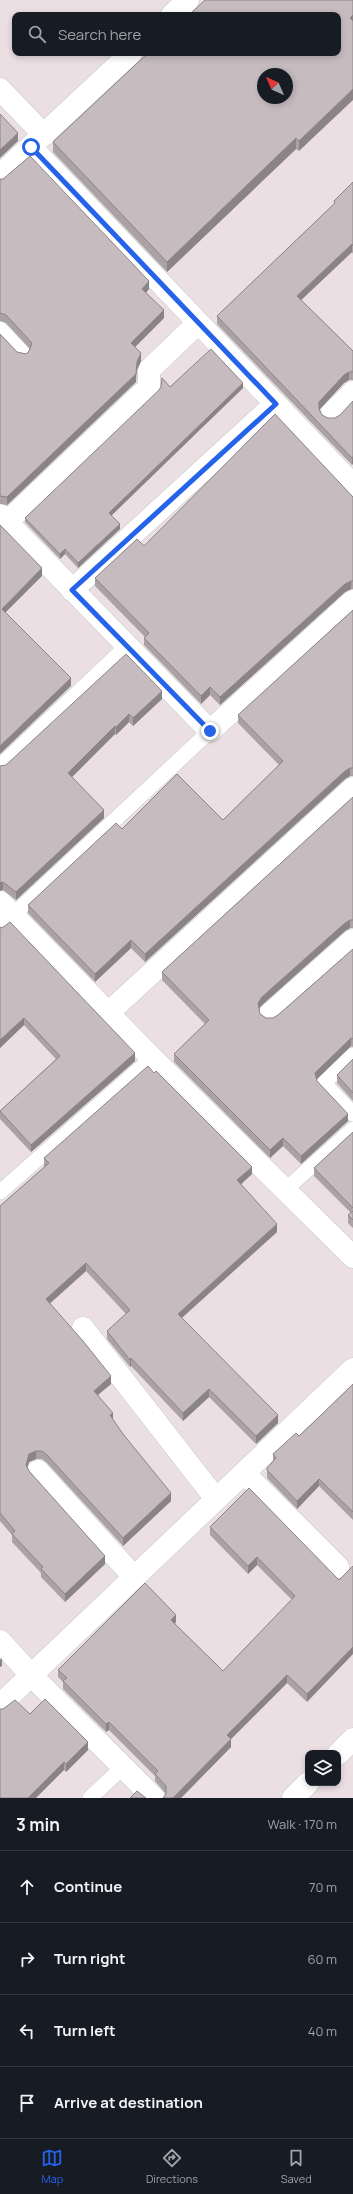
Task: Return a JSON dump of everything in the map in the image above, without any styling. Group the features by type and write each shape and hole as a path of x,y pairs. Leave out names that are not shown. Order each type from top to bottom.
{"street":[{"path":"175,12 188,0"},
{"path":"0,175 129,56"},
{"path":"0,89 37,141 198,323 353,485"},
{"path":"198,323 150,370 149,387 3,519 210,731 353,601"},
{"path":"331,414 353,392"},
{"path":"72,590 276,404"},
{"path":"108,1013 353,788"},
{"path":"4,914 108,1013 353,1257"},
{"path":"270,1014 353,940"},
{"path":"83,1328 216,1498"},
{"path":"0,1705 353,1369"},
{"path":"38,1471 134,1577"},
{"path":"244,1473 338,1567"},
{"path":"0,1641 31,1675 154,1798"},
{"path":"341,1751 353,1739"},
{"path":"293,1798 305,1786"}],"lane":[{"path":"0,329 23,353"},
{"path":"0,766 127,646"},
{"path":"4,914 210,731"},
{"path":"353,1055 324,1083 353,1114"},
{"path":"0,1192 152,1058"},
{"path":"285,1190 353,1129"},
{"path":"90,1798 123,1767"}],"building":[{"path":"205,0 353,0 353,15 350,18 353,21 353,89 299,141 296,138 167,262 53,142 145,56 341,56 341,12 192,12"},
{"path":"0,114 18,133 0,150"},
{"path":"30,156 149,281 142,289 164,310 131,343 141,353 137,362 136,374 7,497 0,496 0,334 17,352 26,354 32,343 6,315 0,313 0,179 3,179"},
{"path":"353,182 353,246 352,244 297,296 353,351 353,372 349,372 344,375 319,402 319,409 322,415 328,418 335,418 340,415 353,401 352,458 217,316 335,203 334,201"},
{"path":"211,349 243,383 109,513 120,524 78,563 65,549 60,554 25,518 158,391 161,387 162,378 170,387"},
{"path":"275,414 353,497 353,581 345,584 220,697 210,687 201,696 144,638 149,633 95,578 137,539 144,546"},
{"path":"0,525 42,568 2,609 71,678 0,746"},
{"path":"353,610 353,768 345,771 145,954 131,940 95,974 28,905 116,823 122,829 177,774 223,820 283,761 238,715"},
{"path":"126,654 162,691 133,718 129,714 116,727 115,726 68,773 104,810 16,892 3,882 0,883 0,766 6,765"},
{"path":"353,797 353,920 345,923 262,997 258,1003 260,1014 266,1018 273,1018 353,949 353,1039 351,1038 315,1073 317,1081 348,1114 301,1156 283,1138 270,1150 174,1054 209,1020 162,972"},
{"path":"10,922 135,1053 31,1145 0,1111 60,1056 24,1018 0,1040 0,927 2,928"},
{"path":"353,1059 353,1093 337,1075"},
{"path":"148,1066 154,1073 156,1071 252,1167 237,1180 277,1224 178,1314 278,1415 256,1436 209,1389 183,1413 131,1358 130,1360 107,1331 130,1310 86,1263 46,1299 111,1376 94,1391 113,1413 110,1415 123,1434 171,1493 123,1538 47,1455 42,1451 36,1451 29,1454 26,1465 29,1471 105,1556 65,1594 41,1569 43,1567 12,1534 15,1531 0,1513 0,1206 49,1163 44,1158"},
{"path":"353,1132 353,1208 314,1168"},
{"path":"353,1211 353,1220 348,1215"},
{"path":"353,1384 353,1512 319,1479 297,1501 267,1470 276,1458 273,1454 296,1433 299,1436"},
{"path":"249,1488 339,1580 353,1566 353,1647 307,1694 287,1675 227,1735 231,1739 173,1798 163,1798 166,1794 166,1786 155,1774 158,1771 109,1722 106,1724 63,1681 67,1678 58,1670 145,1583 176,1615 171,1620 223,1671 295,1596 257,1557 248,1566 210,1527"},
{"path":"45,1699 88,1742 66,1764 64,1762 28,1798 0,1798 0,1709 3,1709 15,1700 30,1714"},
{"path":"137,1791 146,1798 130,1798"}],"route":[{"path":"31,147 276,404 72,590 210,731"}]}
